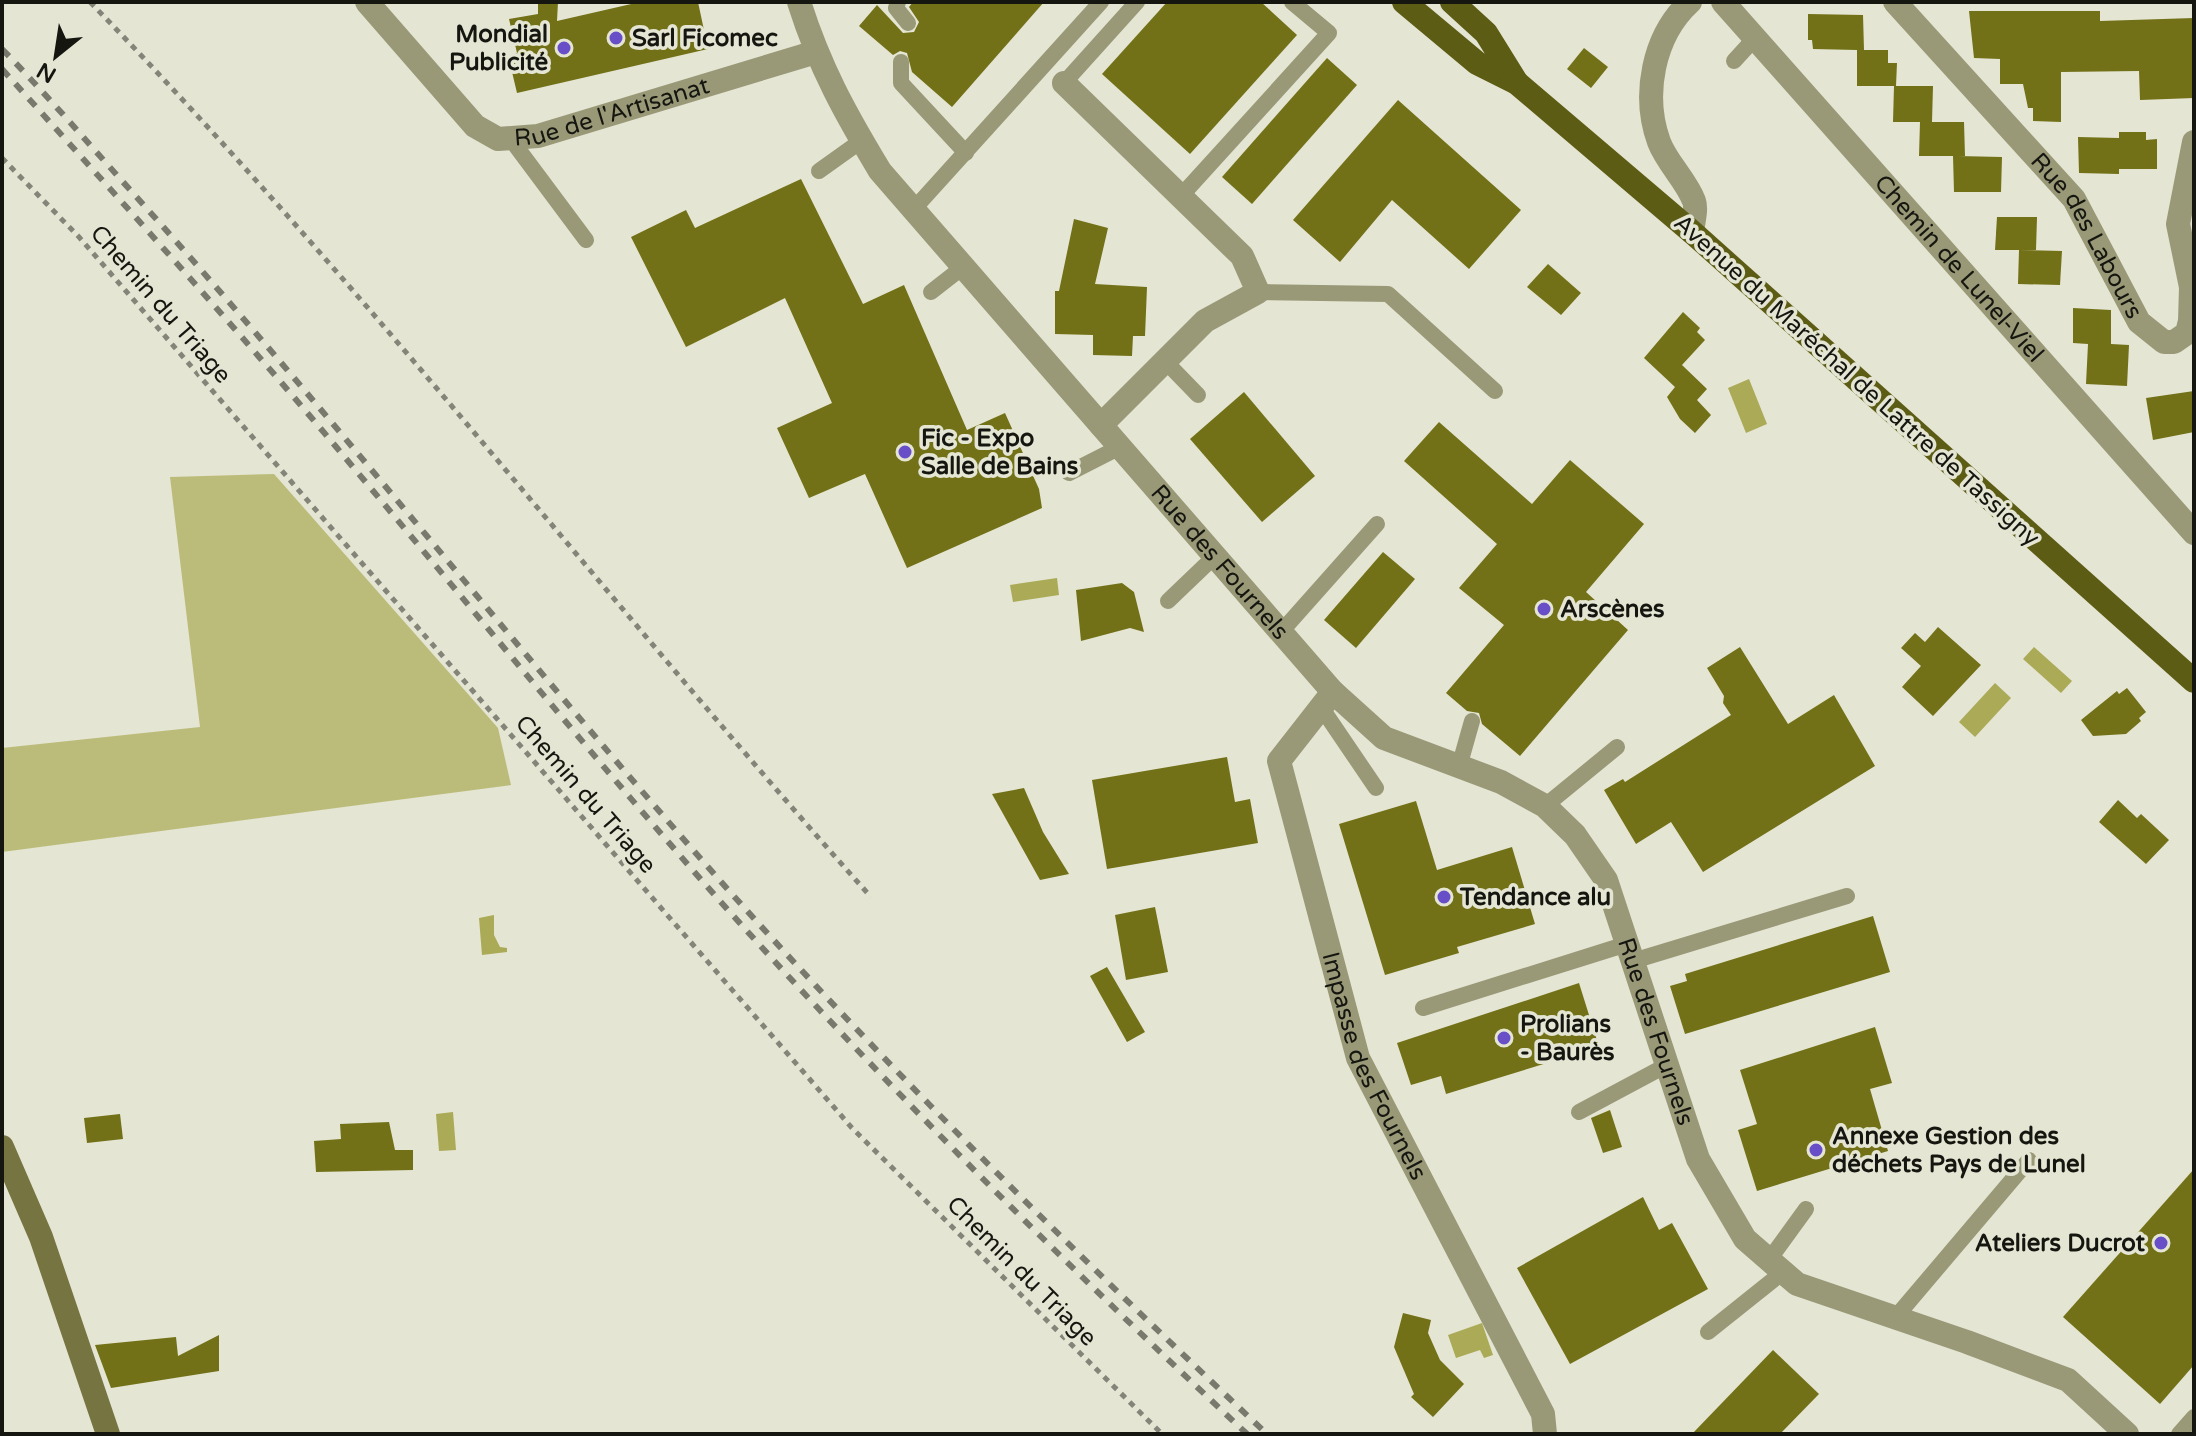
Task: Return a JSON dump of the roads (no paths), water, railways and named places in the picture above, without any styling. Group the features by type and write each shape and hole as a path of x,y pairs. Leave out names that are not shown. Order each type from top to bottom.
{"main road":[{"name":"Avenue du Maréchal de Lattre de Tassigny","path":"1404,2 1477,63 1517,83 1692,232 2194,681"},
{"name":"Avenue du Maréchal de Lattre de Tassigny","path":"1452,2 1486,33 1517,83"}],"street":[{"name":"Rue de l'Artisanat","path":"367,2 475,126 498,139 538,136 816,52"},
{"name":"Rue des Fournels","path":"799,2 816,52 844,115 880,171 1281,632 1327,700 1384,738 1501,782 1545,806 1575,835 1606,880 1698,1159 1745,1239 1797,1284 2068,1380 2127,1434"},
{"path":"1690,2 1680,11 1656,58 1650,87 1659,141 1695,203 1692,232"},
{"name":"Chemin de Lunel-Viel","path":"1723,2 2194,533"},
{"name":"Rue des Labours","path":"1895,2 2074,199 2139,322 2164,342 2174,342 2187,333 2190,321 2191,287 2178,224 2194,142"},
{"path":"1064,83 1242,256 1258,292 1205,321 1101,425"},
{"name":"Impasse des Fournels","path":"1327,700 1279,761 1358,1058 1543,1414 1545,1434"},
{"path":"2,1147 41,1237 108,1434"}],"lane":[{"path":"898,2 896,8 908,23"},
{"path":"913,210 1101,2"},
{"path":"1064,83 1137,2"},
{"path":"1181,196 1329,33 1292,2"},
{"path":"1734,61 1755,38"},
{"path":"901,62 901,83 966,153"},
{"path":"510,138 586,240"},
{"path":"819,171 861,141"},
{"path":"931,292 963,267"},
{"path":"1258,292 1388,294 1495,391"},
{"path":"1165,361 1198,395"},
{"path":"1069,473 1120,447"},
{"path":"1281,632 1377,524"},
{"path":"1168,601 1215,556"},
{"path":"1327,700 1376,788"},
{"path":"1459,767 1472,721"},
{"path":"1545,806 1617,747"},
{"path":"1423,1008 1847,896"},
{"path":"1579,1112 1667,1065"},
{"path":"1895,1318 2029,1160"},
{"path":"1708,1332 1776,1266 1806,1209"},
{"path":"2179,1434 2194,1417"}],"railway":[{"path":"2,49 200,268 647,797 788,956 989,1165 1267,1434"},
{"path":"2,69 271,370 622,788 776,963 973,1169 1247,1434"}],"place":[{"name":"Sarl Ficomec","path":"616,38"},
{"name":"Mondial Publicité","path":"564,48"},
{"name":"Fic - Expo Salle de Bains","path":"905,452"},
{"name":"Arscènes","path":"1544,609"},
{"name":"Tendance alu","path":"1444,897"},
{"name":"Prolians - Baurès","path":"1504,1038"},
{"name":"Annexe Gestion des déchets Pays de Lunel","path":"1816,1150"},
{"name":"Ateliers Ducrot","path":"2161,1243"}]}
